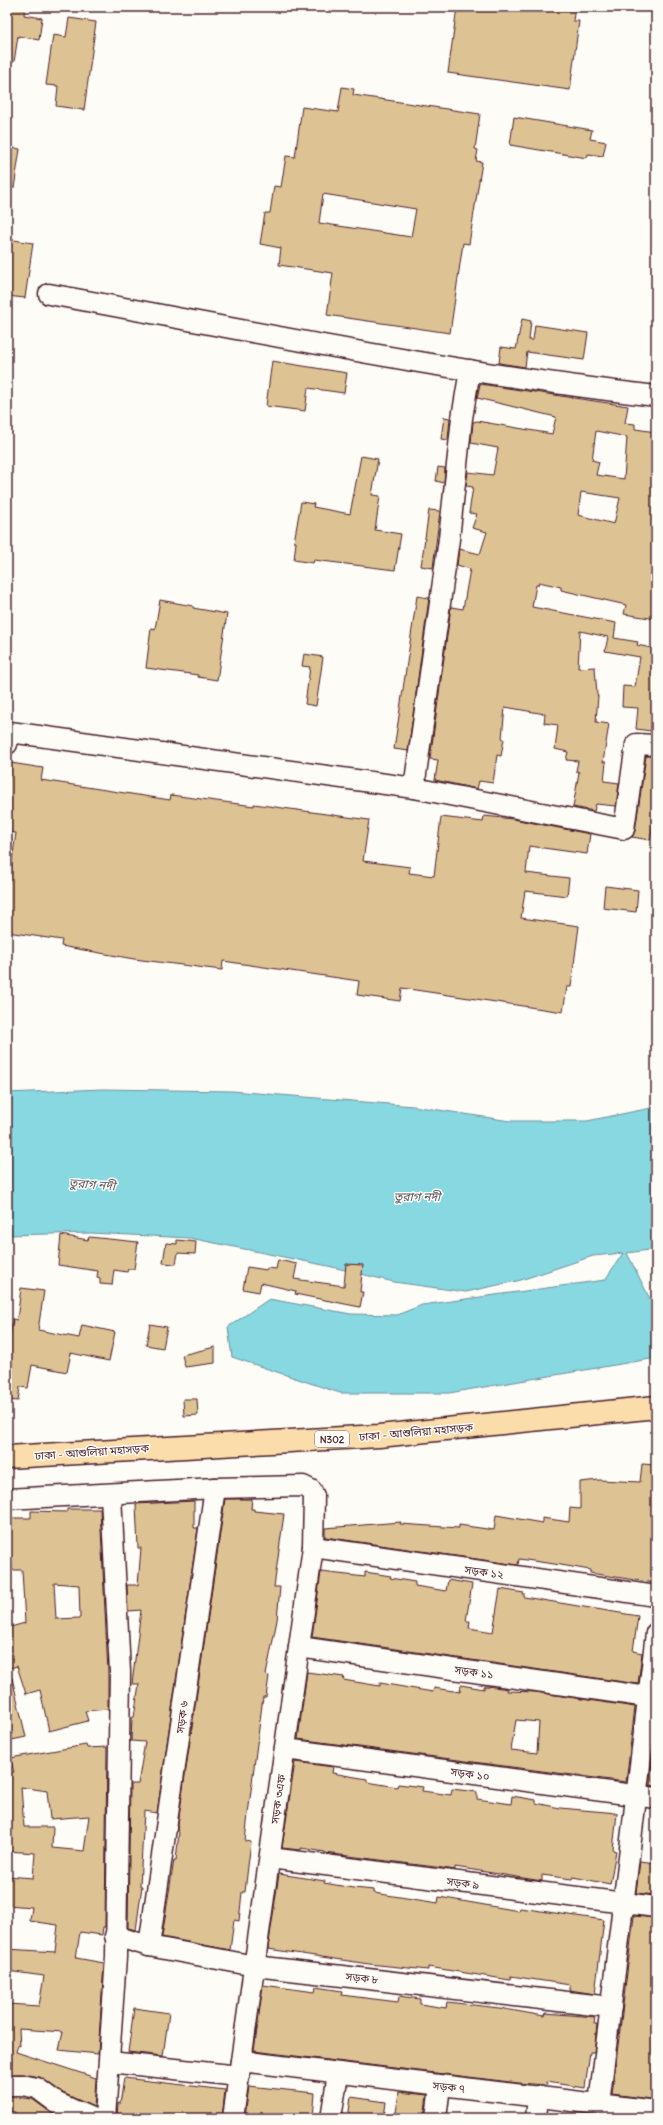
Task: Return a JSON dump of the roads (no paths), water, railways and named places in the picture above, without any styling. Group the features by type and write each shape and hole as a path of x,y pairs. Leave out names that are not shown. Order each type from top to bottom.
{"highway":[{"name":"ঢাকা - আশুলিয়া মহাসড়ক","path":"7,1457 379,1436 656,1407"}],"street":[{"path":"49,294 470,370 575,387 656,396"},
{"path":"414,788 449,539 462,418 470,370"},
{"path":"7,744 10,732 414,788 624,829 636,744 656,745"},
{"name":"সড়ক ৩এফ","path":"215,1488 303,1486 312,1490 314,1496 313,1547 234,2118"},
{"path":"7,1499 111,1495 215,1488"},
{"name":"সড়ক ৬","path":"149,1946 215,1488"},
{"path":"105,2118 116,1964 115,1936 120,1672 111,1495"},
{"name":"সড়ক ১২","path":"313,1547 656,1596"},
{"path":"599,2104 656,1633"},
{"name":"সড়ক ১১","path":"299,1647 648,1697"},
{"name":"সড়ক ১০","path":"285,1749 656,1798"},
{"name":"সড়ক ৯","path":"270,1858 656,1907"},
{"name":"সড়ক ৮","path":"115,1936 149,1946 255,1966 611,2006"},
{"name":"সড়ক ৭","path":"110,2062 338,2073 440,2086 538,2096 652,2113"},
{"path":"331,2118 338,2073"},
{"path":"7,2085 22,2085 37,2088 58,2103 91,2118"},
{"path":"436,2118 440,2086"},
{"path":"536,2118 538,2096"}],"water":[{"name":"তুরাগ নদী","path":"102,1089 232,1091 413,1106 510,1121 587,1121 656,1107 656,1249 627,1253 656,1311 656,1358 449,1393 340,1393 232,1357 228,1327 269,1299 351,1314 397,1315 422,1305 605,1280 623,1253 593,1256 521,1280 466,1292 394,1282 328,1266 190,1238 91,1233 7,1235 7,1093"}]}
